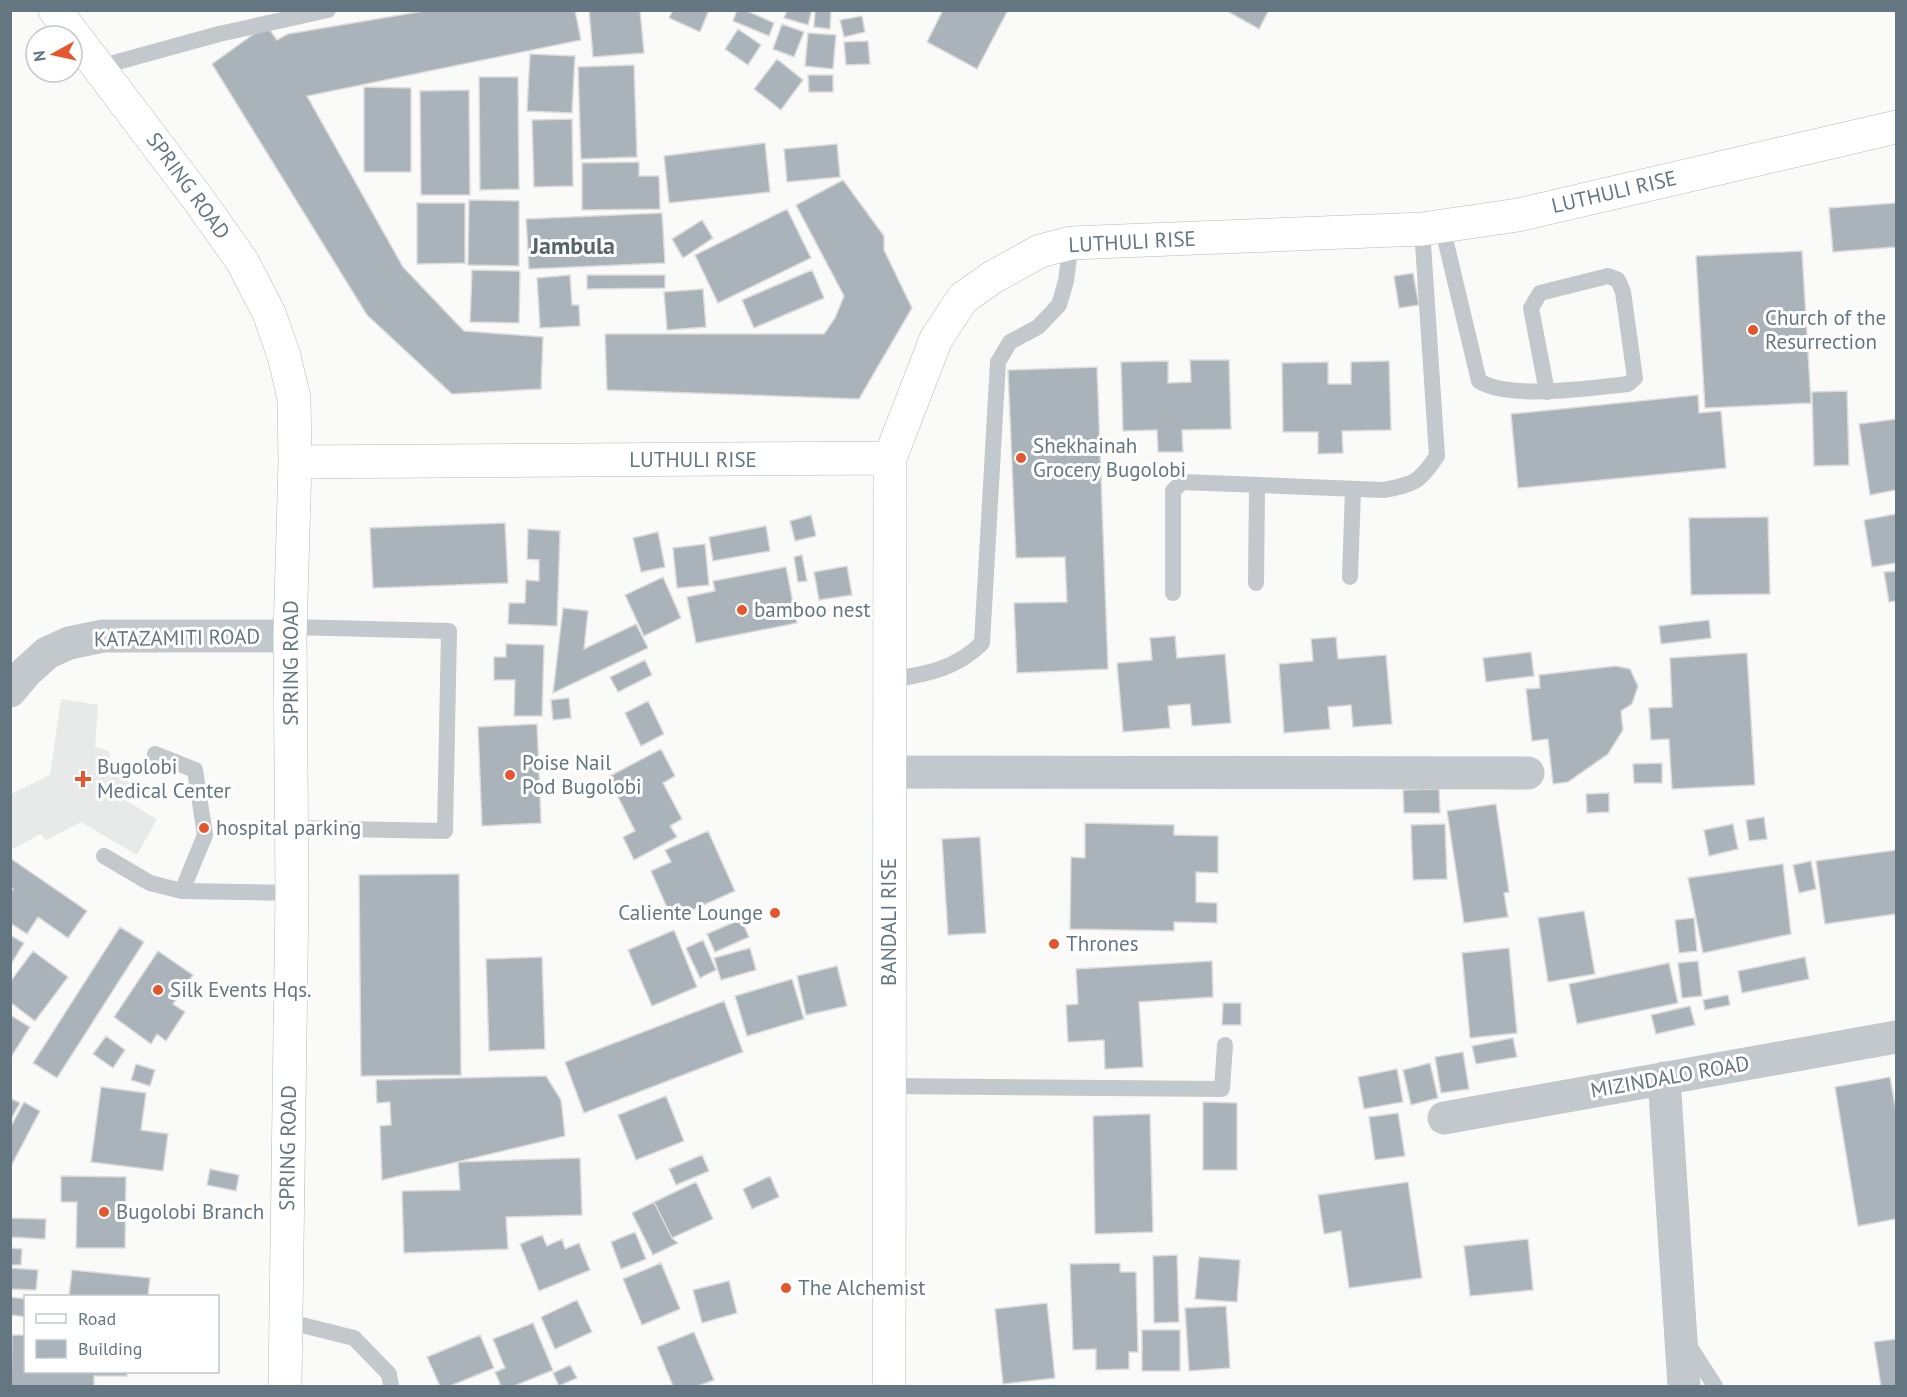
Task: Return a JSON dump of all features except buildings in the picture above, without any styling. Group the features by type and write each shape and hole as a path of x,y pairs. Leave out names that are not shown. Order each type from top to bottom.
{"street":[{"name":"SPRING ROAD","path":"56,10 242,261 269,314 284,356 294,398 295,462 290,632 292,893 285,1386"},
{"name":"LUTHULI RISE","path":"295,462 891,458 936,339 963,297 1040,251 1071,243 1432,227 1518,215 1896,127"},
{"name":"BANDALI RISE","path":"889,1386 891,458"},
{"name":"KATAZAMITI ROAD","path":"10,691 47,653 69,644 102,636 290,632"},
{"path":"890,772 1528,773"},
{"name":"MIZINDALO ROAD","path":"1444,1118 1896,1037"},
{"path":"1664,1078 1684,1386"}],"lane":[{"path":"99,67 219,34 328,10"},
{"path":"1432,227 1479,381 1488,387 1546,392 1628,384 1635,378 1623,291 1618,280 1608,276 1539,293 1531,308 1546,392"},
{"path":"1173,593 1173,491 1182,482 1384,490 1409,485 1423,476 1437,456 1432,227"},
{"path":"890,680 937,671 970,655 982,643 998,362 1010,342 1038,327 1059,305 1071,243"},
{"path":"1256,583 1257,486"},
{"path":"1350,578 1353,490"},
{"path":"290,632 449,631 445,831 291,828"},
{"path":"155,754 195,770 205,836 183,891"},
{"path":"104,856 150,883 183,891 292,893"},
{"path":"889,1086 1222,1089 1225,1045"},
{"path":"286,1321 354,1338 389,1374 391,1386"},
{"path":"1679,1331 1715,1386"}],"shaded area":[{"name":"Bugolobi Medical Center","path":"61,699 98,705 95,747 109,751 111,771 131,783 123,799 157,819 137,855 81,822 46,840 41,834 13,849 10,844 11,794 50,775"}],"place":[{"name":"Church of the Resurrection","path":"1753,330"},
{"name":"Shekhainah Grocery Bugolobi","path":"1021,458"},
{"name":"bamboo nest","path":"742,610"},
{"name":"Poise Nail Pod Bugolobi","path":"510,775"},
{"name":"Bugolobi Medical Center","path":"83,779"},
{"name":"hospital parking","path":"204,828"},
{"name":"Caliente Lounge","path":"775,913"},
{"name":"Thrones","path":"1054,944"},
{"name":"Silk Events Hqs.","path":"158,990"},
{"name":"Bugolobi Branch","path":"104,1212"},
{"name":"The Alchemist","path":"786,1288"}],"district":[{"name":"Jambula","path":"573,246"}]}
